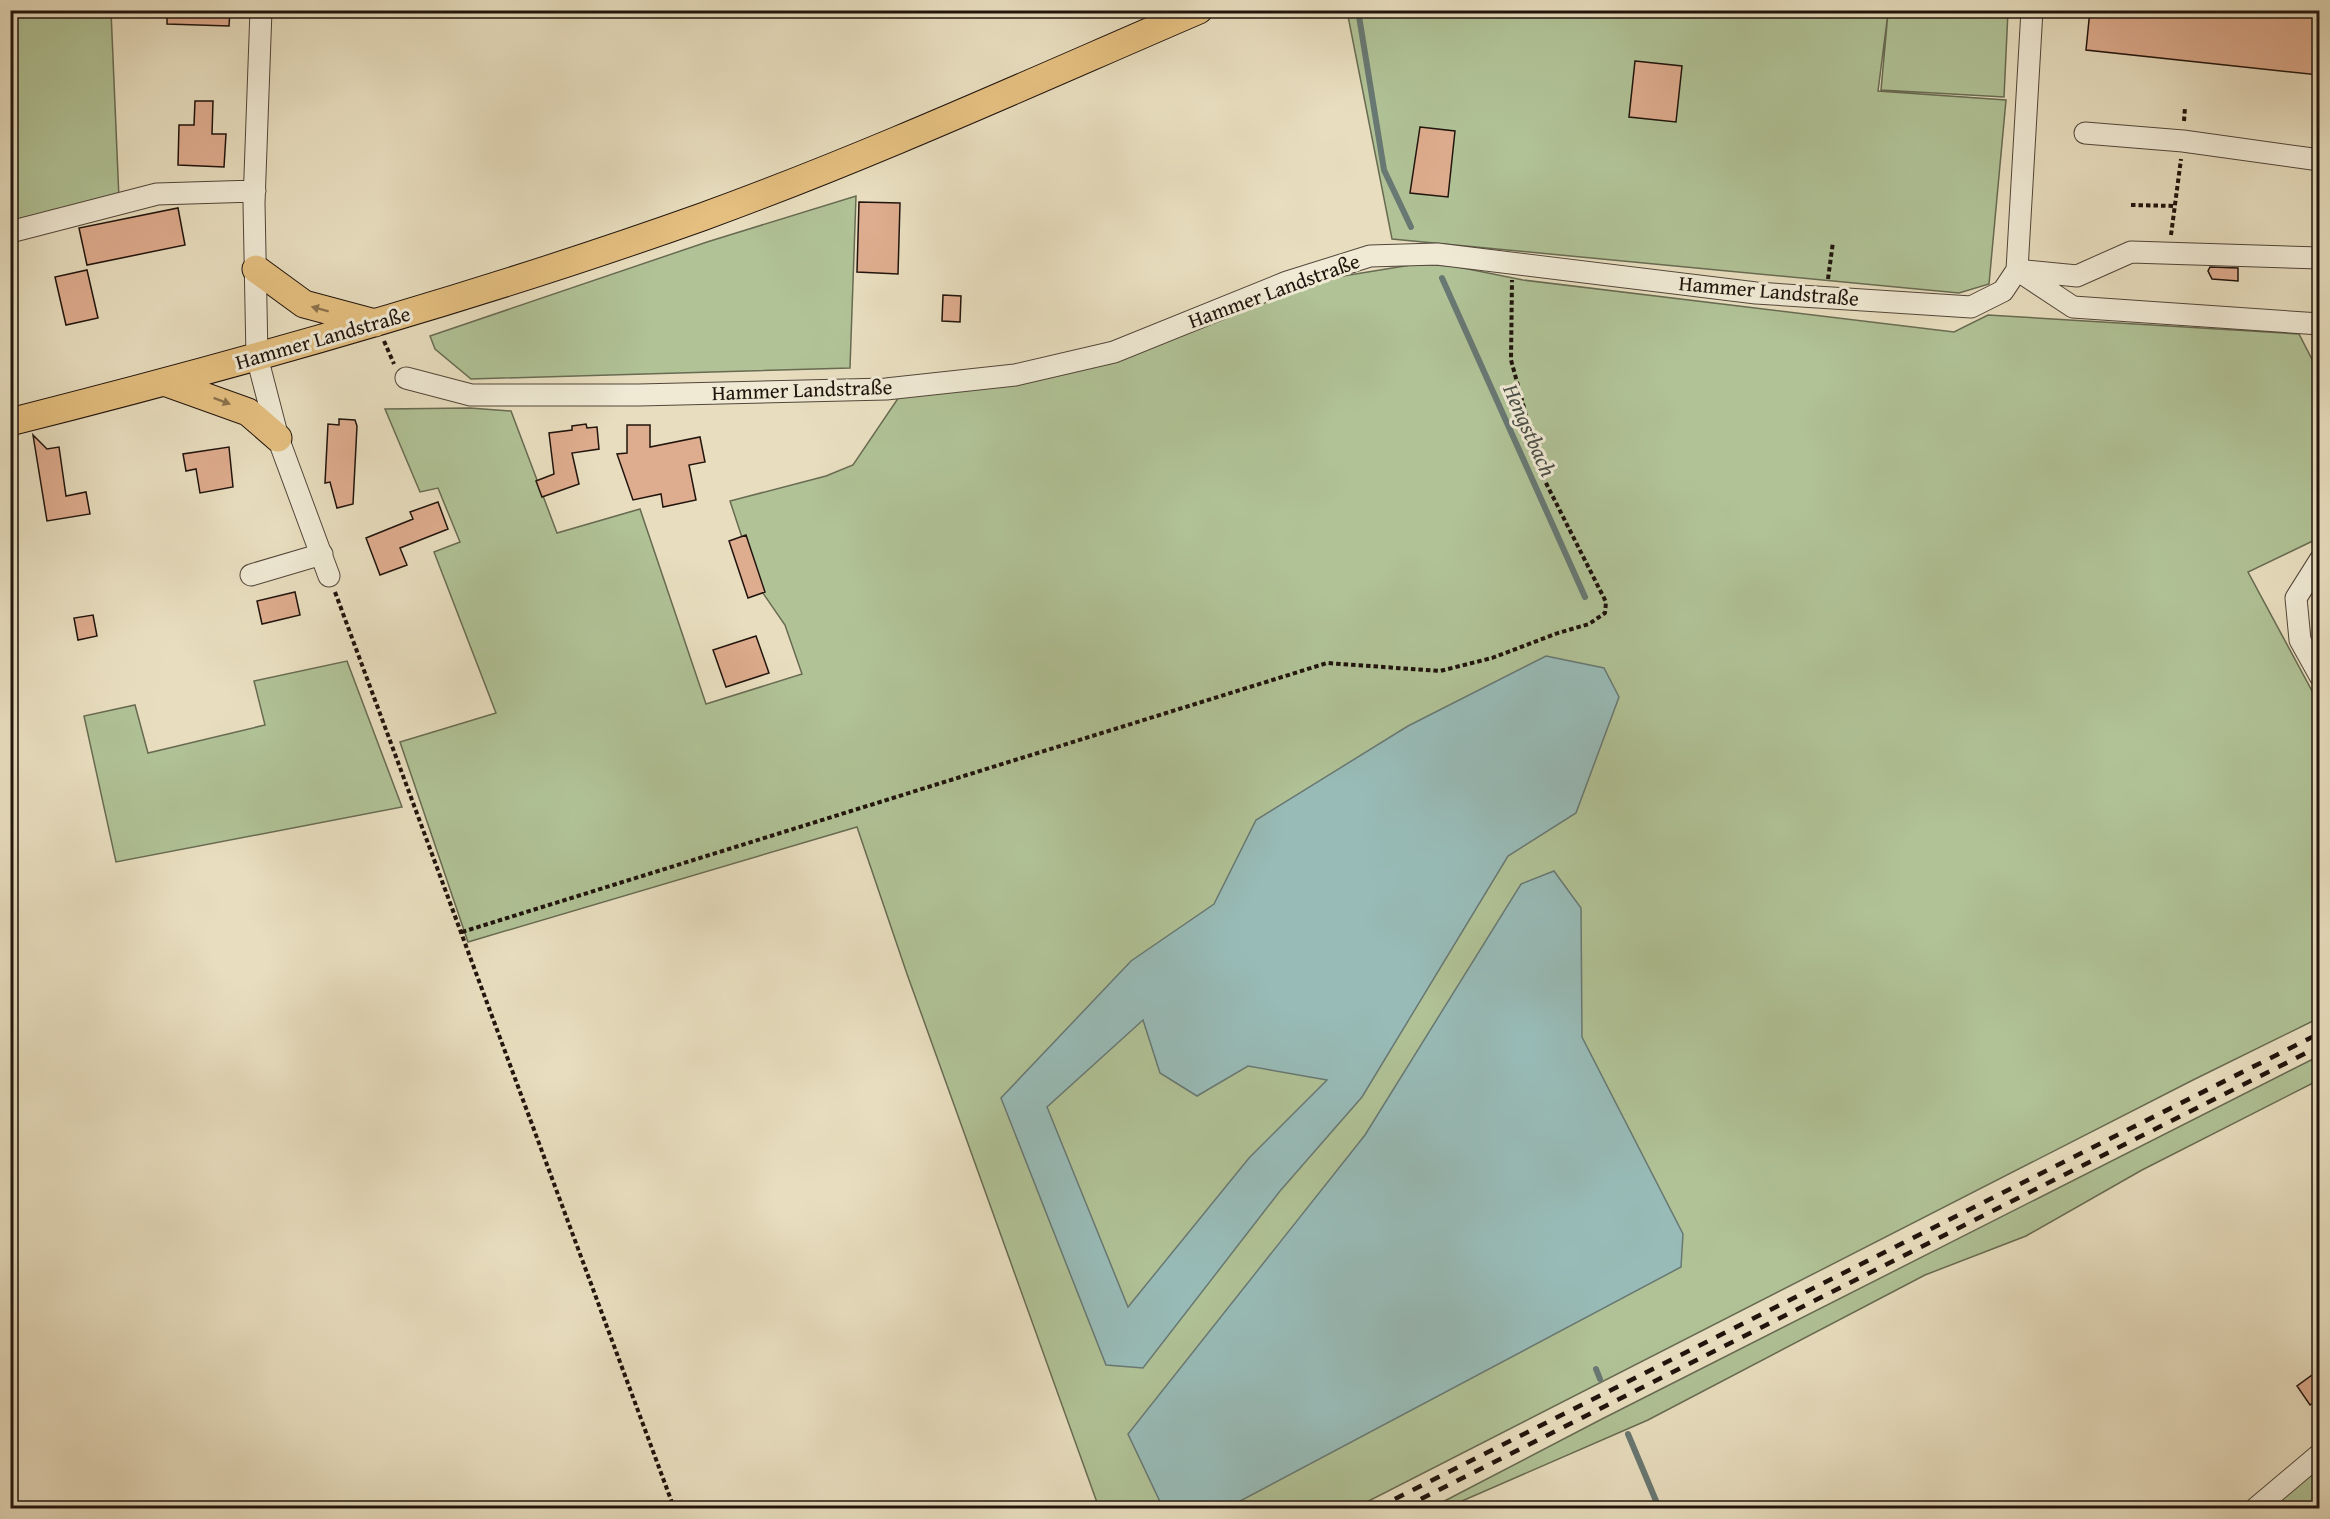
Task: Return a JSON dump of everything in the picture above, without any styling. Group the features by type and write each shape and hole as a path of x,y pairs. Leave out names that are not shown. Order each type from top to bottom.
{"main road":[{"name":"Hammer Landstraße","path":"10,422 167,382 376,324 703,216 866,153 1198,10"},
{"path":"256,269 304,304 376,324"},
{"path":"167,382 248,412 278,438"}],"street":[{"path":"261,10 255,191 257,357 278,438 329,576"},
{"path":"2017,270 2032,10"},
{"path":"2085,134 2183,141 2319,160"},
{"path":"10,232 158,194 255,191"},
{"path":"2017,270 2077,276 2131,252 2319,258"},
{"name":"Hammer Landstraße","path":"406,378 471,395 639,395 898,388 1015,375 1114,352 1287,282 1370,256 1437,254 1756,293 1971,308 2003,291 2017,270"},
{"path":"2017,270 2073,307 2319,324"},
{"path":"251,575 322,554"},
{"path":"2319,560 2296,598 2300,640 2319,676"},
{"path":"2256,1509 2319,1454"}],"path":[{"path":"2169,253 2185,107"},
{"path":"2131,205 2175,206"},
{"path":"1826,297 1833,242"},
{"path":"462,932 1327,663 1440,671 1492,658 1589,624 1605,613 1606,602 1542,477 1511,360 1510,292 1515,263"},
{"path":"376,324 398,372 406,378"},
{"path":"329,576 674,1509"}],"green space":[{"path":"11,11 111,11 119,199 11,228"},
{"path":"1347,11 2008,11 2004,97 1881,90 1888,13 1878,91 2006,100 1989,284 1959,293 1392,239"},
{"path":"856,196 850,368 471,379 435,349 430,336 707,242"},
{"path":"1417,264 1453,266 1523,280 1954,332 1988,315 2299,334 2319,373 2319,538 2248,572 2319,704 2319,1018 2193,1080 1355,1508 1099,1508 907,974 857,827 468,942 400,742 496,713 434,552 460,542 438,488 420,492 385,409 470,408 511,411 557,533 640,509 706,704 802,674 785,625 758,586 730,501 826,476 853,465 901,394 957,389 1337,277"},
{"path":"347,661 402,807 116,862 84,716 135,705 148,753 265,725 254,681"},
{"path":"2319,1056 2319,1080 2142,1170 2026,1236 1925,1275 1648,1420 1446,1508 1431,1508 1600,1420"},
{"path":"2319,1462 2319,1508 2268,1508"}],"water":[{"path":"1546,656 1604,668 1619,697 1576,813 1508,856 1362,1097 1280,1191 1143,1368 1106,1365 1001,1098 1131,961 1214,904 1256,820 1408,726","holes":["1143,1020 1160,1073 1197,1096 1248,1066 1327,1080 1249,1158 1128,1307 1047,1107"]},
{"path":"1554,871 1581,908 1582,1037 1683,1234 1681,1267 1227,1508 1163,1508 1128,1434 1365,1135 1521,884"}],"building":[{"path":"167,10 230,10 229,26 167,24"},
{"path":"2090,10 2319,10 2319,75 2086,50"},
{"path":"1635,61 1682,66 1676,122 1629,117"},
{"path":"195,101 213,101 212,134 226,134 224,167 178,165 179,125 194,125"},
{"path":"1420,127 1455,131 1448,197 1410,193"},
{"path":"859,202 900,203 898,274 857,272"},
{"path":"178,208 185,245 87,265 79,228"},
{"path":"2210,267 2238,268 2238,281 2212,279 2208,271"},
{"path":"87,270 98,318 66,325 55,277"},
{"path":"943,295 961,296 960,322 942,321"},
{"path":"339,419 355,420 357,426 353,504 337,508 330,482 325,483 328,424 339,425"},
{"path":"586,424 587,428 597,427 599,449 572,453 579,484 542,497 536,481 554,474 549,433 572,430 572,426"},
{"path":"627,425 650,425 650,447 700,437 705,462 689,465 696,500 663,507 661,494 633,500 617,454 627,453"},
{"path":"33,435 47,449 59,447 66,496 86,492 90,514 47,521"},
{"path":"229,447 233,487 200,493 196,469 186,471 183,454"},
{"path":"438,502 448,529 400,548 407,565 380,575 366,538 413,519 410,512"},
{"path":"746,535 765,592 748,598 729,541"},
{"path":"295,592 300,615 262,624 257,601"},
{"path":"93,615 97,636 78,640 74,618"},
{"path":"756,636 769,673 726,687 713,650"},
{"path":"2319,1370 2319,1398 2310,1405 2297,1386"}],"waterway":[{"name":"Hengstbach","path":"1358,10 1384,170 1411,227"},
{"name":"Hengstbach","path":"1442,278 1585,597"},
{"name":"Hengstbach","path":"1596,1369 1600,1379"},
{"name":"Hengstbach","path":"1628,1434 1659,1508"}],"railway":[{"path":"1377,1508 2320,1033"},
{"path":"1403,1508 2320,1046"}]}
